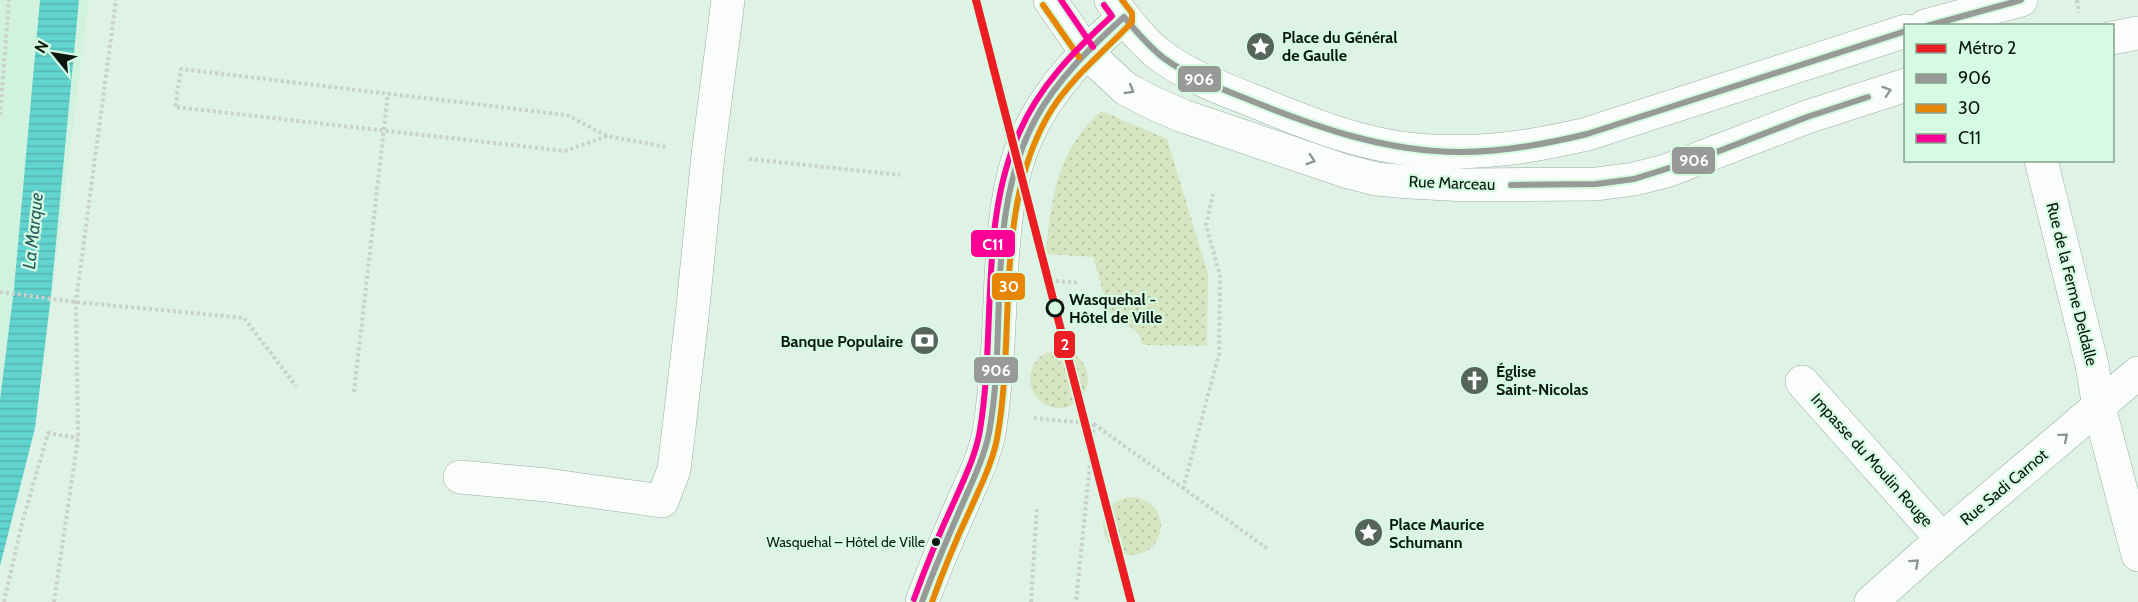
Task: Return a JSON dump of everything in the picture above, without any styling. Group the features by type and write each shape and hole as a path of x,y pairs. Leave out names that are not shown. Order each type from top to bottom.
{"street":[{"path":"460,477 547,485 662,501 674,470 693,317 708,155 728,0"},
{"name":"Rue Marceau","path":"1050,0 1086,52 1126,89 1183,116 1346,171 1377,179 1437,184 1596,184 1634,179 1666,171 1807,117 1904,85"},
{"path":"1939,24 2021,0"},
{"path":"922,602 977,471 988,435 992,413 1005,221 1018,157 1042,107 1062,79 1086,52 1117,8"},
{"name":"Rue Marceau","path":"1117,8 1156,51 1189,74 1210,84 1331,131 1383,145 1433,152 1485,151 1534,146 1587,134 1904,31"},
{"path":"2114,38 2138,33"},
{"name":"Rue de la Ferme Deldalle","path":"2041,162 2092,365 2099,407 2138,555"},
{"name":"Rue Sadi Carnot","path":"1871,602 2138,373"},
{"name":"Impasse du Moulin Rouge","path":"1802,382 1942,539"}],"path":[{"path":"0,116 9,0"},
{"path":"54,602 78,438 76,302 116,0"},
{"path":"181,69 388,93 567,115 607,136 565,151 175,107 181,69"},
{"path":"354,392 388,93"},
{"path":"1184,489 1219,354 1220,275 1206,225 1213,194"},
{"path":"0,292 76,302 244,318 296,386"},
{"path":"992,413 1094,424 1268,549"},
{"path":"1076,602 1094,424"},
{"path":"3,602 22,523 48,433 78,438"},
{"path":"1031,602 1037,506"}],"shaded area":[{"path":"0,0 89,0 35,428 0,449"},
{"path":"1100,112 1167,139 1208,274 1207,346 1142,345 1139,335 1133,328 1113,325 1093,257 1046,254 1049,222 1059,176 1072,147 1092,119"},
{"path":"1059,350 1070,352 1080,358 1086,368 1088,379 1086,390 1080,400 1070,406 1059,408 1048,406 1038,400 1032,390 1030,379 1032,368 1038,358 1048,352"},
{"path":"1132,497 1143,499 1153,505 1159,515 1161,526 1159,537 1153,547 1143,553 1132,555 1121,553 1111,547 1105,537 1103,526 1105,515 1111,505 1121,499"}],"water":[{"name":"La Marque","path":"40,0 79,0 51,295 35,428 0,566 0,400 14,289"}],"metro line":[{"name":"2","path":"976,0 1131,602"}],"transit line":[{"name":"C11","path":"1061,0 1093,47"},
{"name":"30","path":"932,602 987,472 996,443 1003,392 1010,266 1021,184 1033,146 1052,109 1080,74 1132,22 1132,13 1122,0"},
{"name":"906","path":"1934,24 2021,0"},
{"name":"30","path":"1043,5 1079,57"},
{"name":"C11","path":"914,599 976,449 985,393 993,240 1006,167 1027,116 1047,84 1112,16 1104,5"},
{"name":"906","path":"922,602 977,470 989,433 997,354 1003,234 1009,195 1019,156 1035,120 1064,77 1124,17 1165,59 1195,77 1226,91 1351,136 1405,148 1461,152 1525,147 1587,134 1904,32"},
{"name":"906","path":"1511,185 1596,184 1634,179 1701,158 1807,117 1868,97"}],"place":[{"name":"Place du Général de Gaulle","path":"1261,46"},
{"name":"Wasquehal - Hôtel de Ville","path":"1055,308"},
{"name":"Banque Populaire","path":"924,341"},
{"name":"Église Saint-Nicolas","path":"1475,380"},
{"name":"Place Maurice Schumann","path":"1368,533"},
{"name":"Wasquehal – Hôtel de Ville","path":"936,542"}]}
